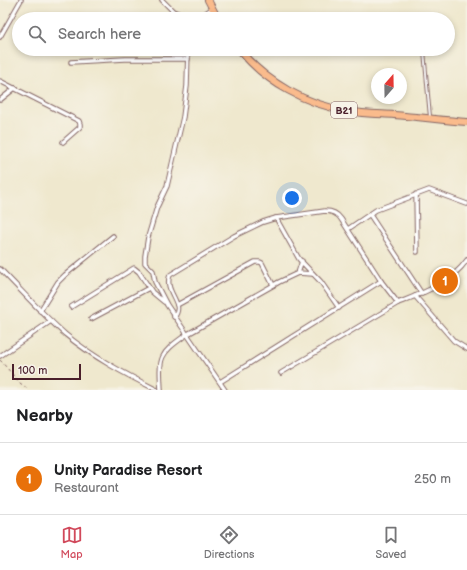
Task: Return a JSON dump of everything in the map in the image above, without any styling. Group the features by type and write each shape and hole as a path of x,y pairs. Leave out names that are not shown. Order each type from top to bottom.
{"highway":[{"path":"208,0 215,12"},
{"name":"B21","path":"245,56 257,69 273,81 302,98 316,103 348,111 467,122"}],"street":[{"path":"14,12 21,0"},
{"path":"162,0 175,12"},
{"path":"206,12 213,8"},
{"path":"0,37 12,16"},
{"path":"71,62 125,59 188,59 187,86 183,117 167,186 148,237 145,263 153,271 155,282 174,317 225,390"},
{"path":"0,81 79,121 80,127 63,142"},
{"path":"0,100 15,88"},
{"path":"348,229 376,210 425,191 432,190 467,204"},
{"path":"416,194 417,252"},
{"path":"174,317 178,311 169,287 168,281 170,276 234,236 276,218 330,211 339,216 381,281 398,303"},
{"path":"370,215 422,294"},
{"path":"276,218 294,250 321,282 339,308"},
{"path":"40,311 58,282 114,236"},
{"path":"281,373 398,303 422,294 441,283 456,273 467,260"},
{"path":"298,273 302,261"},
{"path":"177,305 255,262 262,263 273,285"},
{"path":"71,307 134,268 152,292 165,302"},
{"path":"0,269 40,311 67,335 121,371 157,390"},
{"path":"161,390 160,368 165,352 172,345 186,335 273,285 298,273 313,274"},
{"path":"220,382 381,281"},
{"path":"92,319 150,288"},
{"path":"415,296 454,340 462,347 467,349"},
{"path":"0,356 51,321"}],"lane":[{"path":"424,56 430,119"}],"path":[{"path":"0,360 20,383 28,389"}],"place":[{"name":"Unity Paradise Resort","path":"445,281"}]}
